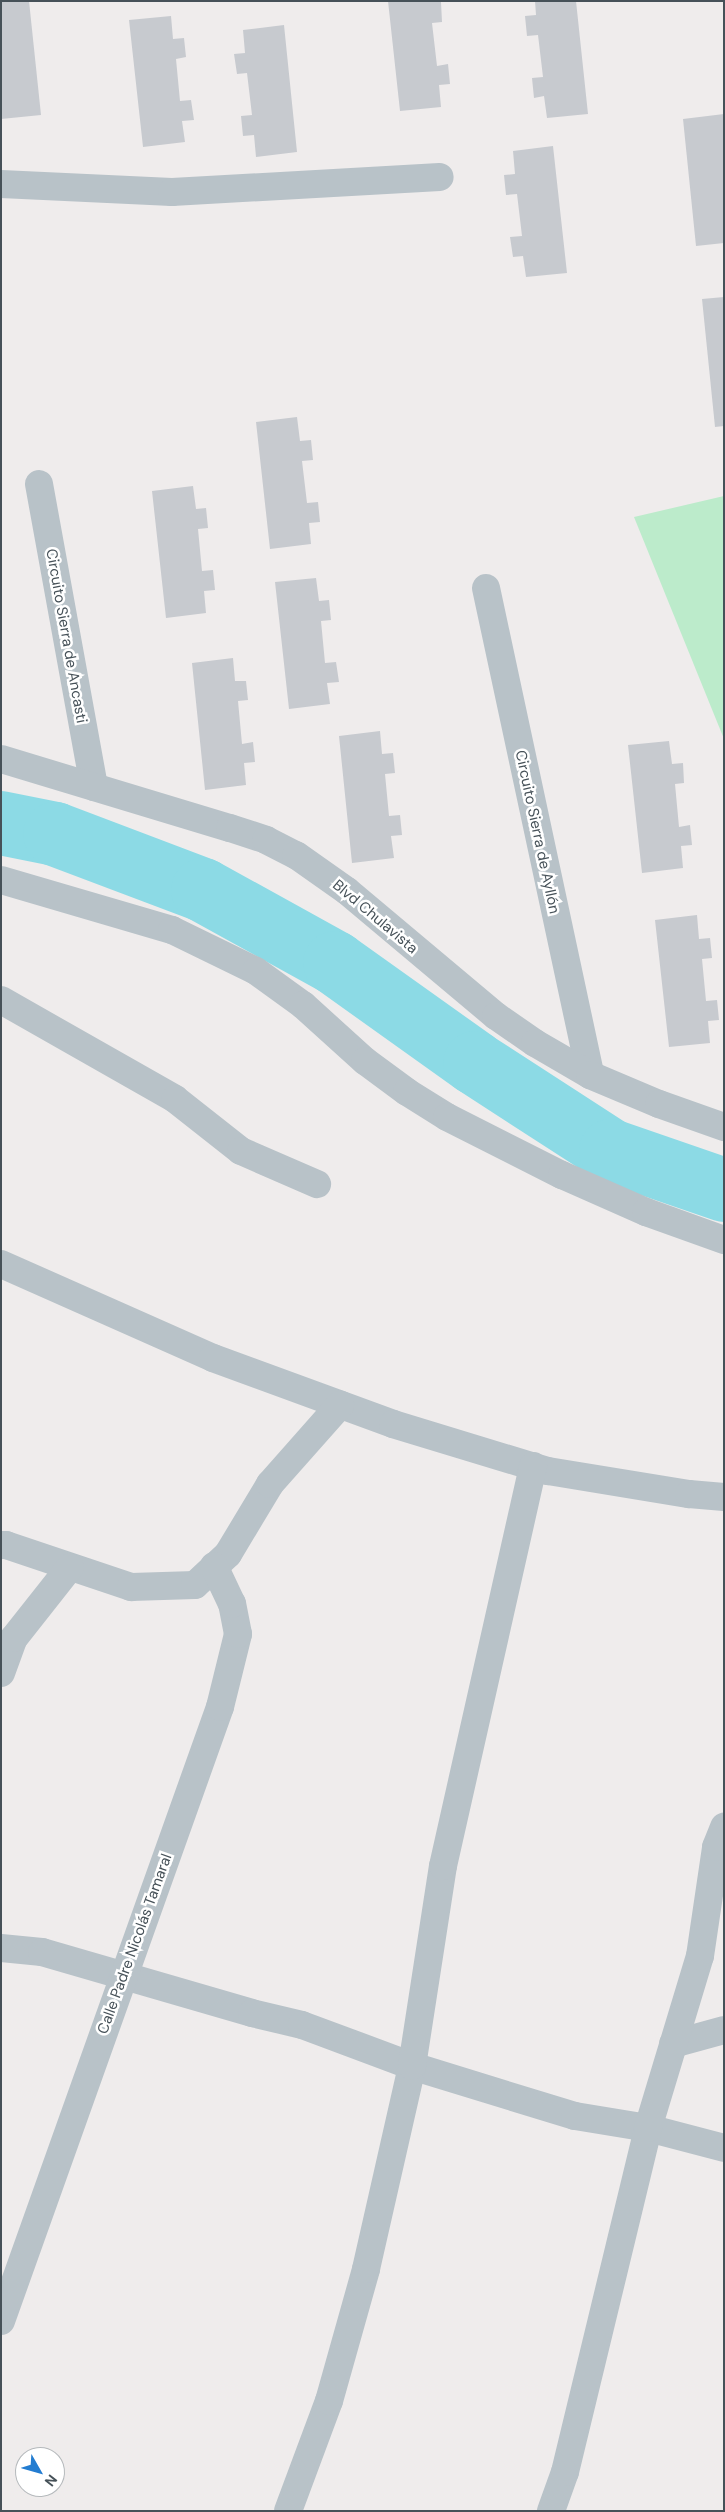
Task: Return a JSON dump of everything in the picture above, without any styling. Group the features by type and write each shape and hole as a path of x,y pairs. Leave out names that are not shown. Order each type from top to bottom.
{"street":[{"path":"1,184 172,192 440,177"},
{"name":"Circuito Sierra de Ancasti","path":"39,484 94,787"},
{"name":"Circuito Sierra de Ayllón","path":"486,588 590,1075"},
{"name":"Blvd Chulavista","path":"1,759 230,828 266,840 296,855 347,891 496,1016 535,1044 590,1075 659,1104 724,1127"},
{"path":"1,880 172,930 256,971 303,1005 365,1061 447,1117 562,1175 646,1212 724,1240"},
{"path":"1,1000 175,1099 241,1151 317,1184"},
{"path":"1,1264 212,1358 393,1424 548,1471 724,1497"},
{"path":"1,1545 6,1544 131,1587 195,1586 228,1554 270,1484 340,1405"},
{"path":"288,2511 329,2401 366,2269 412,2066 443,1866 533,1466"},
{"path":"1,1673 14,1638 70,1566"},
{"name":"Calle Padre Nicolás Tamaral","path":"1,2321 220,1707 238,1634 232,1604 214,1566"},
{"path":"551,2511 565,2472 648,2128 700,1956 714,1928 716,1847 724,1827"},
{"path":"1,1948 42,1952 302,2025 412,2066 575,2116 648,2128 724,2148"},
{"path":"673,2044 724,2030"}],"green space":[{"path":"724,496 724,739 634,517"}],"building":[{"path":"1,1 29,1 41,115 1,119"},
{"path":"388,1 441,2 442,22 432,23 437,66 448,64 450,84 439,85 441,107 400,111"},
{"path":"535,1 576,1 588,114 547,118 544,96 534,98 532,78 543,77 538,35 527,36 525,16 536,15"},
{"path":"171,16 173,39 184,38 186,57 176,59 180,101 191,100 194,120 182,121 185,142 143,147 129,20"},
{"path":"284,25 297,152 256,157 254,135 243,136 241,116 252,115 247,73 237,74 234,54 245,53 243,30"},
{"path":"724,114 724,243 696,246 683,119"},
{"path":"553,146 567,273 526,277 523,256 513,257 510,237 522,236 517,194 506,195 504,175 515,174 513,151"},
{"path":"724,297 724,426 715,427 702,299"},
{"path":"297,417 300,441 311,440 313,460 302,461 307,503 318,502 320,522 309,523 311,544 270,549 256,422"},
{"path":"193,486 196,509 206,508 208,528 198,529 202,571 213,570 215,590 204,591 206,613 166,618 152,491"},
{"path":"316,578 319,601 329,600 331,620 321,621 325,663 336,662 339,682 327,683 330,704 289,709 275,582"},
{"path":"233,658 235,681 246,681 248,700 238,701 242,744 253,742 255,762 244,763 246,785 205,790 192,663"},
{"path":"380,731 382,754 393,753 395,773 385,774 389,816 400,815 402,835 391,836 394,858 352,863 339,736"},
{"path":"669,741 672,764 683,763 684,783 675,784 679,827 690,825 692,845 681,846 683,868 642,873 628,745"},
{"path":"697,915 699,939 710,938 712,958 702,959 706,1001 717,1000 719,1020 708,1021 710,1043 669,1047 655,920"}],"waterway":[{"path":"1,823 55,834 203,890 335,963 475,1063 611,1151 724,1190"}]}
